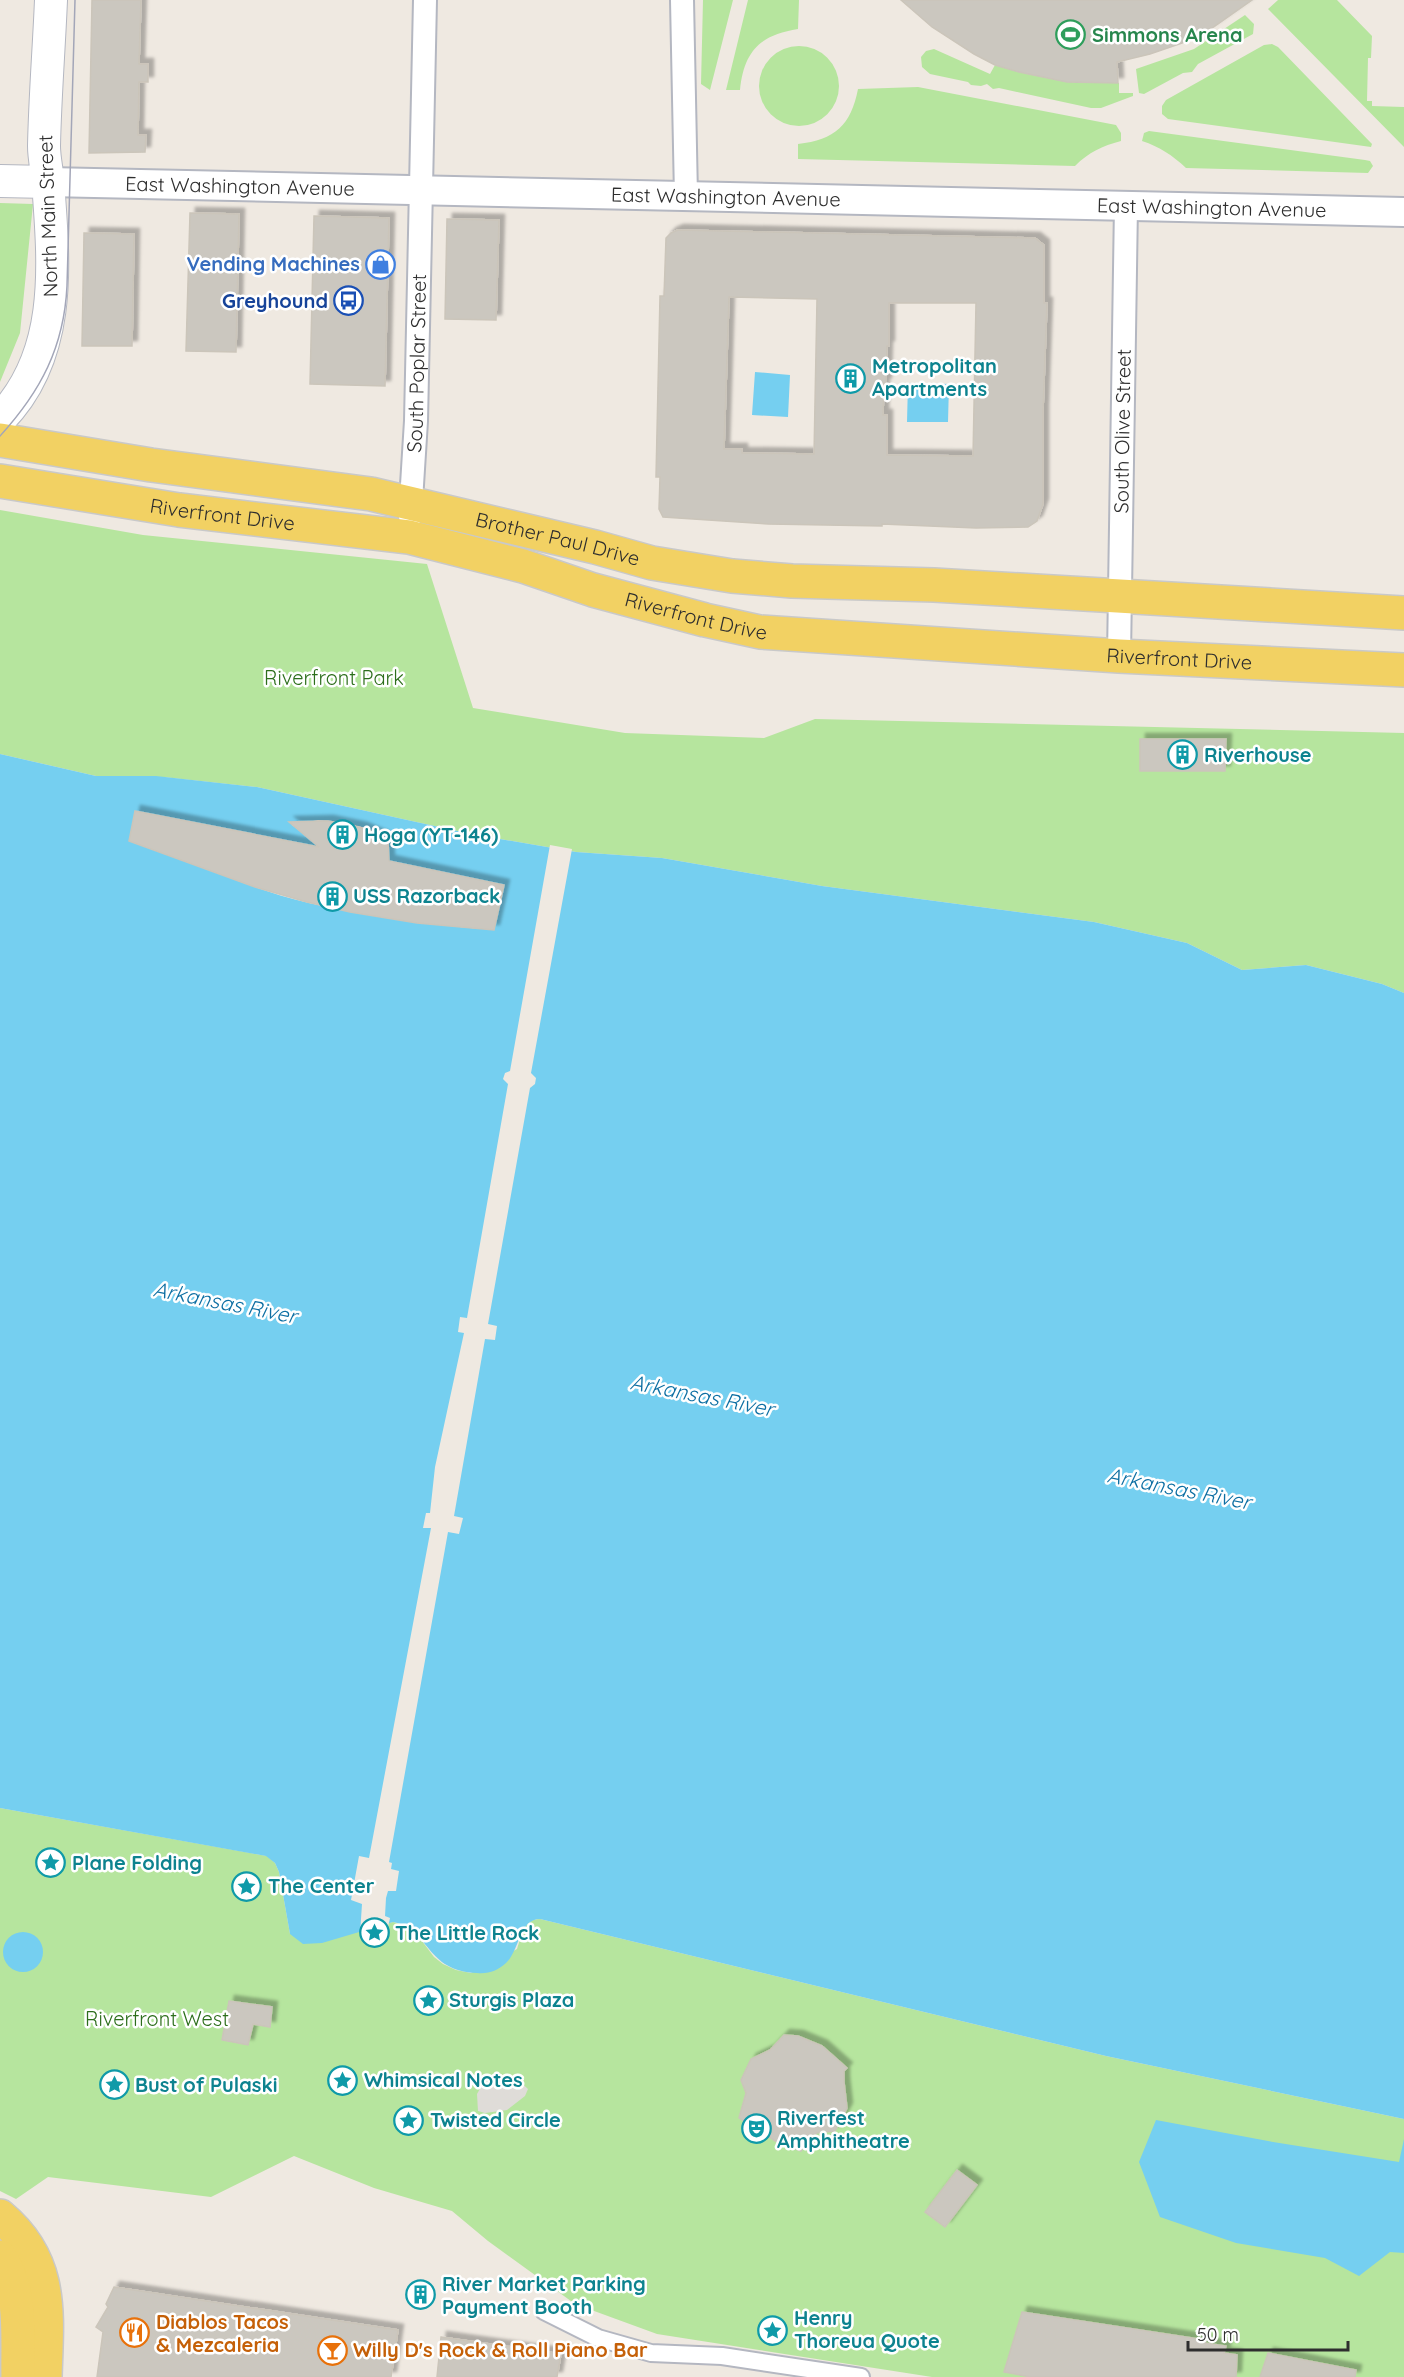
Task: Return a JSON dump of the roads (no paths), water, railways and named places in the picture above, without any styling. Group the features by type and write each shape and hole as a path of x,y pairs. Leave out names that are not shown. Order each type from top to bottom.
{"main road":[{"name":"North Main Street","path":"0,419 28,381 44,343 53,290 48,182 44,148 51,0"},
{"path":"0,181 48,182"},
{"name":"Brother Paul Drive","path":"0,440 151,465 371,494 692,572 792,581 934,585 1119,595"},
{"name":"Riverfront Drive","path":"0,482 179,510 409,537 523,566 593,590 760,632 1119,656 1404,670"},
{"path":"1119,595 1396,610"},
{"path":"0,2216 26,2243 37,2262 44,2283 47,2305 45,2377"},
{"path":"0,2257 12,2281 16,2300 18,2377"}],"street":[{"name":"South Poplar Street","path":"409,537 416,421 425,0"},
{"path":"682,0 686,196"},
{"name":"East Washington Avenue","path":"48,182 1404,212"},
{"name":"South Olive Street","path":"1119,656 1126,206"},
{"path":"544,2311 598,2338 651,2353 722,2356 768,2371 861,2377"}],"water":[{"path":"755,372 790,375 788,417 752,415"},
{"path":"908,383 949,384 948,422 907,422"},
{"name":"Arkansas River","path":"0,754 96,776 156,776 257,787 471,834 576,852 662,858 822,886 1094,922 1187,943 1242,970 1306,965 1382,984 1404,993 1404,2119 1106,2056 540,1919 533,1920 524,1929 506,1963 496,1970 485,1973 460,1971 447,1965 415,1933 393,1922 322,1943 303,1944 290,1934 279,1872 275,1863 266,1856 0,1808","holes":["318,820 364,828 388,841 313,840 292,825","196,865 481,929 395,919 309,903 266,891"]},
{"path":"23,1932 31,1933 37,1938 42,1944 42,1960 37,1966 31,1971 23,1972 15,1971 9,1966 4,1960 3,1952 4,1944 9,1938 15,1933"},
{"path":"1156,2120 1399,2162 1404,2139 1404,2253 1390,2252 1359,2276 1325,2258 1236,2243 1160,2217 1139,2162"}],"tram line":[{"path":"0,436 27,402 48,367 61,329 65,308 75,0"}],"place":[{"name":"Simmons Arena","path":"1071,35"},
{"name":"Vending Machines","path":"381,264"},
{"name":"Greyhound","path":"349,301"},
{"name":"Metropolitan Apartments","path":"851,378"},
{"name":"Riverhouse","path":"1183,755"},
{"name":"Hoga (YT-146)","path":"343,835"},
{"name":"USS Razorback","path":"332,896"},
{"name":"Plane Folding","path":"51,1863"},
{"name":"The Center","path":"247,1886"},
{"name":"The Little Rock","path":"374,1933"},
{"name":"Sturgis Plaza","path":"428,2000"},
{"name":"Whimsical Notes","path":"343,2080"},
{"name":"Bust of Pulaski","path":"114,2085"},
{"name":"Twisted Circle","path":"409,2120"},
{"name":"Riverfest Amphitheatre","path":"756,2129"},
{"name":"River Market Parking Payment Booth","path":"421,2295"},
{"name":"Henry Thoreua Quote","path":"773,2330"},
{"name":"Diablos Tacos & Mezcaleria","path":"135,2333"},
{"name":"Willy D's Rock & Roll Piano Bar","path":"332,2350"}],"park label":[{"name":"Riverfront Park","path":"334,678"},
{"name":"Riverfront West","path":"157,2019"}]}
